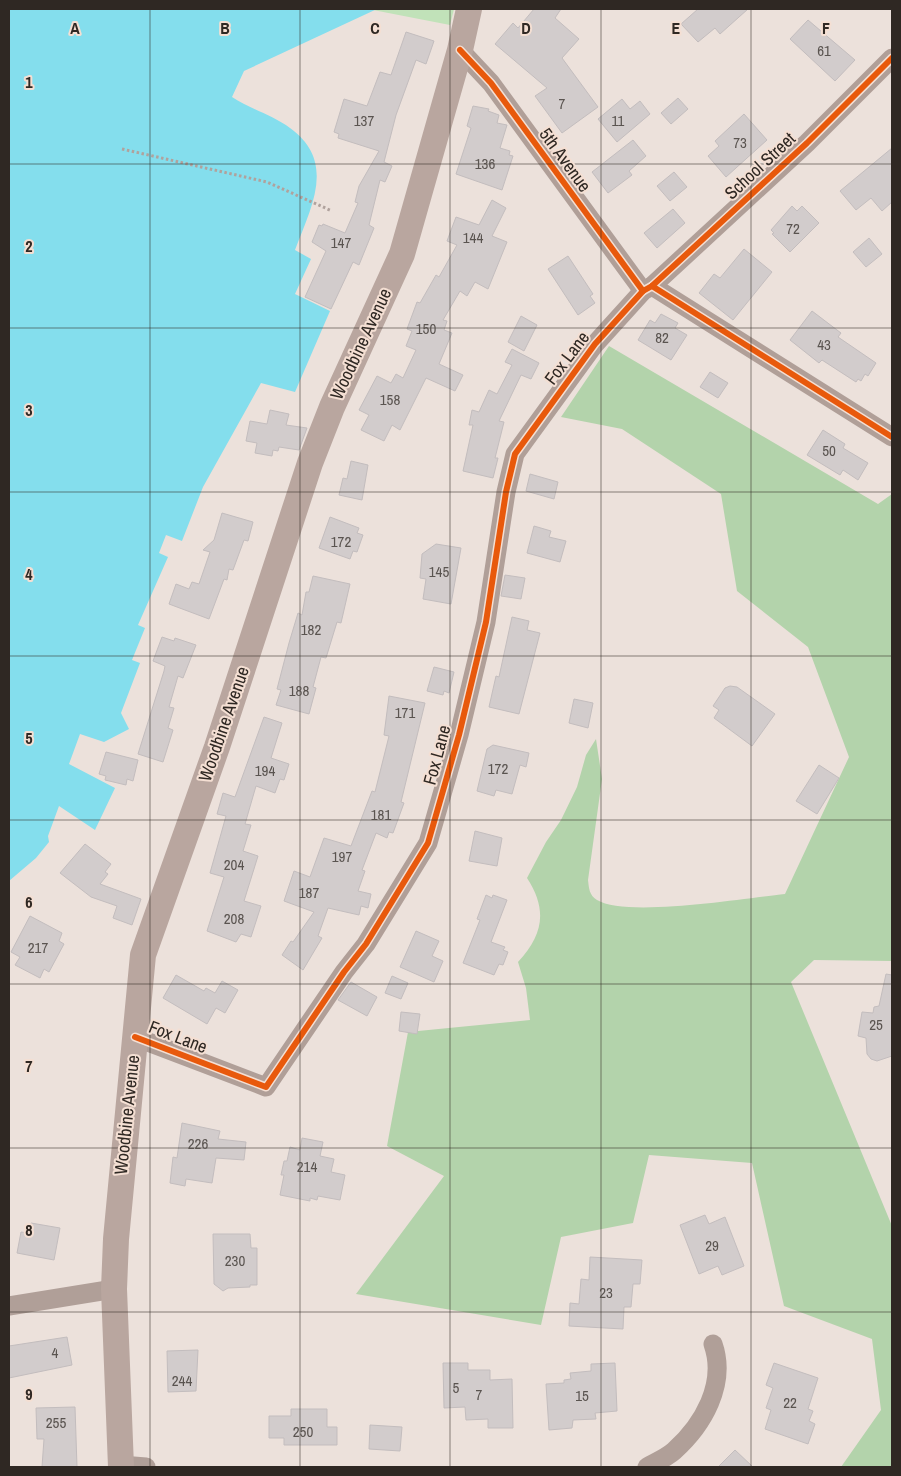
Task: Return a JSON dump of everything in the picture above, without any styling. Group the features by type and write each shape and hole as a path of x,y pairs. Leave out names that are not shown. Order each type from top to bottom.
{"main road":[{"name":"Woodbine Avenue","path":"121,1466 114,1289 121,1175 143,955 217,747 310,462 332,407 402,254 460,50 469,9"}],"street":[{"name":"5th Avenue","path":"460,50 491,83 647,288 892,437"},
{"name":"School Street","path":"647,288 811,139 892,58"},
{"name":"Fox Lane","path":"135,1037 266,1087 344,972 366,944 428,843 459,735 486,622 506,492 515,454 595,344 647,288"},
{"path":"9,1306 114,1289"},
{"path":"647,1467 673,1452 707,1409 716,1380 718,1363 713,1344"},
{"path":"121,1466 146,1467"}],"path":[{"path":"122,149 267,182 332,211"}],"green space":[{"path":"454,9 450,25 373,10"},
{"path":"609,346 878,504 892,494 892,961 814,960 791,982 892,1226 892,1467 841,1467 881,1410 872,1339 784,1306 752,1163 649,1155 633,1223 561,1237 541,1325 356,1294 444,1176 387,1146 408,1032 530,1020 526,988 518,962 533,942 540,922 540,912 534,890 527,878 546,842 561,820 577,787 586,755 596,739 602,779 588,880 589,889 592,896 597,900 612,905 633,907 688,905 785,894 849,757 808,647 737,591 721,494 622,429 561,417"}],"water":[{"path":"9,9 377,9 244,71 232,97 290,128 304,141 313,155 316,170 316,186 308,218 295,250 311,259 295,294 330,311 295,392 261,383 203,487 182,541 166,535 159,553 168,557 138,625 145,628 132,660 140,663 121,713 129,729 104,742 80,734 69,764 115,788 95,830 59,806 48,836 49,842 36,858 9,881"}],"building":[{"path":"534,9 561,9 555,18 579,39 562,58 598,107 562,133 535,96 547,88 495,44 513,23 518,28"},
{"path":"698,9 748,9 720,34 715,28 698,42 681,24"},
{"path":"808,20 855,60 835,81 790,39"},
{"path":"406,32 434,41 426,64 416,60 396,115 384,162 392,166 385,182 380,180 369,225 374,228 359,265 353,262 331,309 305,297 326,251 312,242 319,225 322,226 323,224 345,233 358,203 355,202 359,186 379,151 338,138 339,134 334,132 344,99 367,106 380,72 391,75"},
{"path":"678,98 688,109 671,124 661,113"},
{"path":"622,99 630,109 640,101 650,114 617,142 598,119"},
{"path":"473,106 489,109 488,111 499,115 497,123 507,125 500,148 510,151 509,155 513,156 502,190 456,174 471,128 467,126"},
{"path":"744,114 767,140 726,177 708,156 719,146 715,141"},
{"path":"633,140 646,156 629,171 632,175 608,193 592,172"},
{"path":"892,148 892,202 882,211 871,198 856,210 840,191"},
{"path":"674,172 687,187 670,201 657,186"},
{"path":"492,200 506,208 492,236 507,242 488,289 475,282 467,296 460,291 443,320 447,321 444,330 452,333 439,364 463,375 455,391 426,378 400,430 392,425 384,441 361,430 369,415 359,410 377,376 391,383 396,374 403,378 416,350 406,346 412,331 407,329 417,302 420,303 436,275 439,277 457,245 447,241 456,217 479,225"},
{"path":"792,206 797,211 802,206 819,223 790,252 772,234 774,233 771,230"},
{"path":"673,209 685,223 657,248 644,233"},
{"path":"869,238 882,254 866,267 853,252"},
{"path":"744,249 772,272 733,320 699,293 714,274 720,278"},
{"path":"568,256 593,294 590,296 595,303 578,315 548,269"},
{"path":"812,311 841,333 838,337 876,363 868,376 865,374 861,381 858,379 856,382 822,360 819,363 790,340"},
{"path":"661,314 678,323 675,328 687,335 671,360 638,340 650,320 655,323"},
{"path":"521,316 537,325 524,351 508,342"},
{"path":"512,349 539,363 531,379 521,375 499,421 504,422 495,458 498,458 493,478 463,471 473,425 469,425 472,410 479,412 489,390 497,394 512,365 505,362"},
{"path":"710,372 728,383 718,398 700,387"},
{"path":"270,410 289,414 286,425 307,428 299,450 279,447 278,451 273,450 272,456 255,453 257,443 246,441 250,421 267,424"},
{"path":"823,430 845,444 843,448 868,463 858,480 843,470 840,475 807,455"},
{"path":"351,461 368,465 362,500 339,495 343,478 347,479"},
{"path":"530,474 558,482 554,499 526,491"},
{"path":"222,513 253,522 248,541 244,540 233,570 229,569 227,580 224,579 209,619 169,604 176,584 189,589 192,582 199,584 210,552 203,550 214,540"},
{"path":"330,517 359,528 357,533 363,535 357,552 353,551 350,559 319,548"},
{"path":"534,526 551,531 549,537 566,541 560,562 527,553"},
{"path":"436,544 461,548 451,604 423,599 426,579 420,578 422,554"},
{"path":"505,575 525,578 521,599 501,596"},
{"path":"313,576 350,584 341,623 337,622 326,658 321,657 313,687 316,688 309,714 276,705 281,690 277,689 289,643 298,613 302,615 306,592 309,592"},
{"path":"512,617 529,621 527,630 540,633 519,714 489,707 496,676 499,677"},
{"path":"162,637 174,641 175,638 196,645 183,678 178,676 169,707 174,708 168,728 173,730 163,762 138,754 164,671 165,666 153,661"},
{"path":"434,667 454,672 449,693 444,691 443,695 427,691"},
{"path":"730,686 737,687 775,714 752,746 714,718 719,710 713,706 725,688"},
{"path":"389,696 425,703 401,802 404,803 393,833 389,832 387,838 376,833 362,870 365,871 358,891 371,894 368,908 361,906 359,915 328,908 318,936 322,938 303,970 282,955 314,912 284,901 294,871 310,877 324,838 351,846 372,791 375,792 389,736 384,735"},
{"path":"574,699 593,703 588,728 569,723"},
{"path":"264,717 282,723 271,758 289,764 284,780 280,779 275,793 256,786 245,824 251,825 243,851 258,856 244,901 261,906 251,937 241,934 236,942 207,931 224,877 210,873 226,816 217,814 223,793 235,797"},
{"path":"493,745 529,753 526,767 520,765 512,794 496,790 494,796 477,791 487,749"},
{"path":"106,752 138,760 133,781 127,779 126,785 105,780 106,776 99,774"},
{"path":"819,765 839,778 817,814 796,801"},
{"path":"475,831 502,838 497,866 469,861"},
{"path":"85,844 111,864 105,872 108,874 100,884 141,899 132,925 113,918 117,906 91,897 60,873"},
{"path":"486,895 492,898 493,895 507,900 491,942 505,947 503,950 508,952 503,965 499,964 494,975 463,963 480,920 477,919"},
{"path":"30,916 62,933 59,941 64,944 49,972 44,969 40,978 15,965 20,957 11,952"},
{"path":"416,931 439,941 432,956 443,961 434,982 400,967"},
{"path":"886,974 892,975 892,1056 877,1061 871,1059 867,1054 866,1038 858,1036 862,1012 873,1013 874,1007 879,1006"},
{"path":"176,975 204,991 206,988 215,993 222,981 238,990 225,1013 216,1008 207,1024 163,998"},
{"path":"392,976 408,983 401,999 385,993"},
{"path":"351,982 377,997 367,1016 338,1000"},
{"path":"401,1012 420,1014 417,1034 399,1031"},
{"path":"182,1123 220,1131 218,1139 246,1142 244,1160 216,1158 212,1183 186,1179 185,1186 170,1183 173,1157 177,1158"},
{"path":"302,1138 323,1142 320,1156 334,1159 331,1172 345,1175 340,1200 318,1196 317,1200 310,1198 310,1201 280,1195 284,1175 281,1175 284,1161 287,1161 290,1147 300,1150"},
{"path":"705,1215 709,1224 725,1217 744,1266 722,1275 718,1266 699,1274 680,1225"},
{"path":"31,1223 60,1228 54,1260 17,1253 21,1232 29,1233"},
{"path":"213,1234 250,1234 251,1248 257,1248 257,1285 228,1288 223,1291 214,1284"},
{"path":"590,1257 642,1260 640,1284 633,1284 631,1307 624,1307 623,1329 569,1326 570,1303 579,1304 581,1279 589,1280"},
{"path":"67,1337 72,1365 9,1378 9,1346"},
{"path":"198,1350 196,1391 168,1392 167,1351"},
{"path":"443,1363 468,1363 468,1370 490,1370 490,1380 512,1379 513,1428 488,1428 488,1419 466,1420 465,1407 444,1408"},
{"path":"615,1363 617,1411 595,1413 596,1419 573,1420 572,1428 549,1430 546,1384 564,1383 564,1380 571,1379 570,1373 591,1371 591,1364"},
{"path":"774,1363 818,1378 808,1409 813,1411 809,1421 815,1424 808,1444 765,1429 771,1410 766,1408 773,1388 766,1385"},
{"path":"75,1407 77,1467 42,1467 44,1439 37,1439 36,1408"},
{"path":"291,1409 327,1409 327,1427 337,1427 337,1445 284,1445 284,1438 269,1438 269,1416 291,1416"},
{"path":"370,1425 402,1427 400,1451 369,1449"},
{"path":"735,1450 753,1467 718,1467"}],"cycle path":[{"path":"460,50 491,83 643,291"},
{"path":"135,1037 266,1087 344,972 366,944 428,843 459,735 486,622 506,492 515,454 595,344 643,291 652,286 807,143 892,58"},
{"path":"652,286 892,437"}]}
